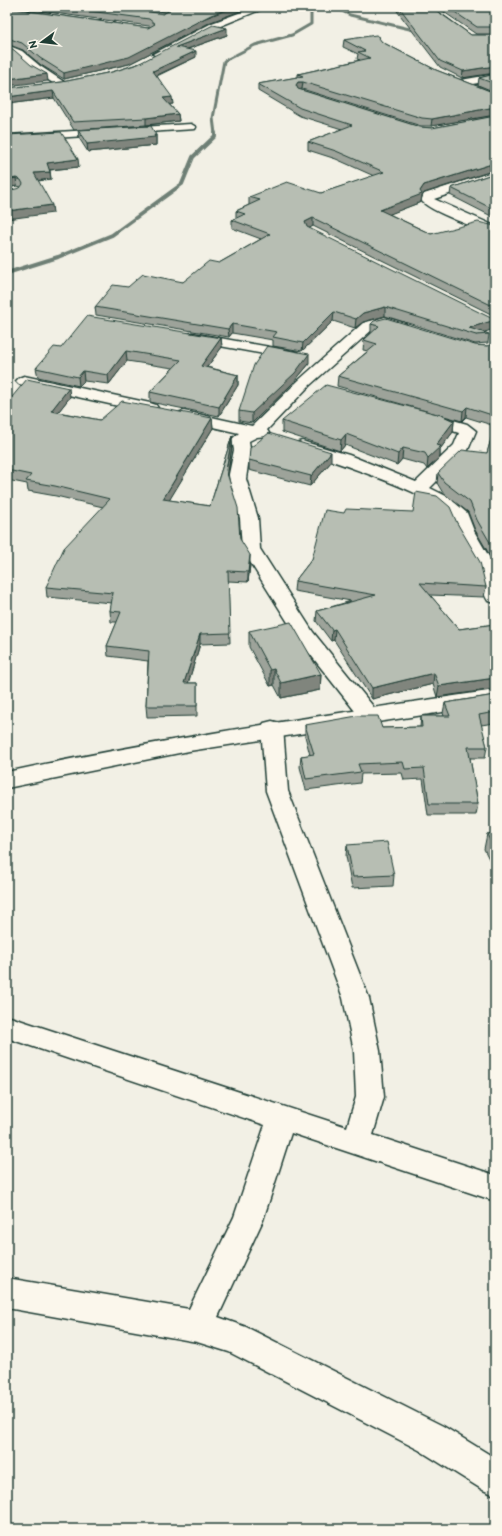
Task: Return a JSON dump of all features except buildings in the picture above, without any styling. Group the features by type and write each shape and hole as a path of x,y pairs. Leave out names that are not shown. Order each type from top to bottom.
{"street":[{"path":"7,16 31,7"},
{"path":"114,7 137,11 96,23 121,26"},
{"path":"147,60 215,25 263,7"},
{"path":"18,12 38,15"},
{"path":"7,48 19,53 36,68 62,84"},
{"path":"477,90 458,82 495,77"},
{"path":"46,86 75,82"},
{"path":"7,138 191,127"},
{"path":"495,175 428,197 427,200 428,203 438,208 463,216 495,230"},
{"path":"369,716 306,636 251,549 249,534 250,518 237,478 241,460 242,446 240,439 256,431 312,385 327,362 368,326 375,322 385,321 416,331"},
{"path":"182,335 327,362"},
{"path":"24,381 256,431 343,459 419,489 458,513 465,530 490,574 492,590 495,597"},
{"path":"407,412 446,422 468,431 462,447 419,489"},
{"path":"7,780 59,768 272,728 369,716 495,697"},
{"path":"272,728 277,790 356,998 368,1052 370,1097 357,1142"},
{"path":"7,1027 495,1188"},
{"path":"197,1326 248,1220 282,1117"},
{"path":"7,1293 197,1326 235,1338 334,1387 431,1438 495,1478"}],"waterway":[{"path":"215,134 213,118 224,61 255,45 292,35 311,24 311,7"},
{"path":"334,7 350,15 418,31"},
{"path":"495,78 474,83 495,91"},
{"path":"7,273 58,257 112,235 182,184 193,157 215,136 215,134"}]}
